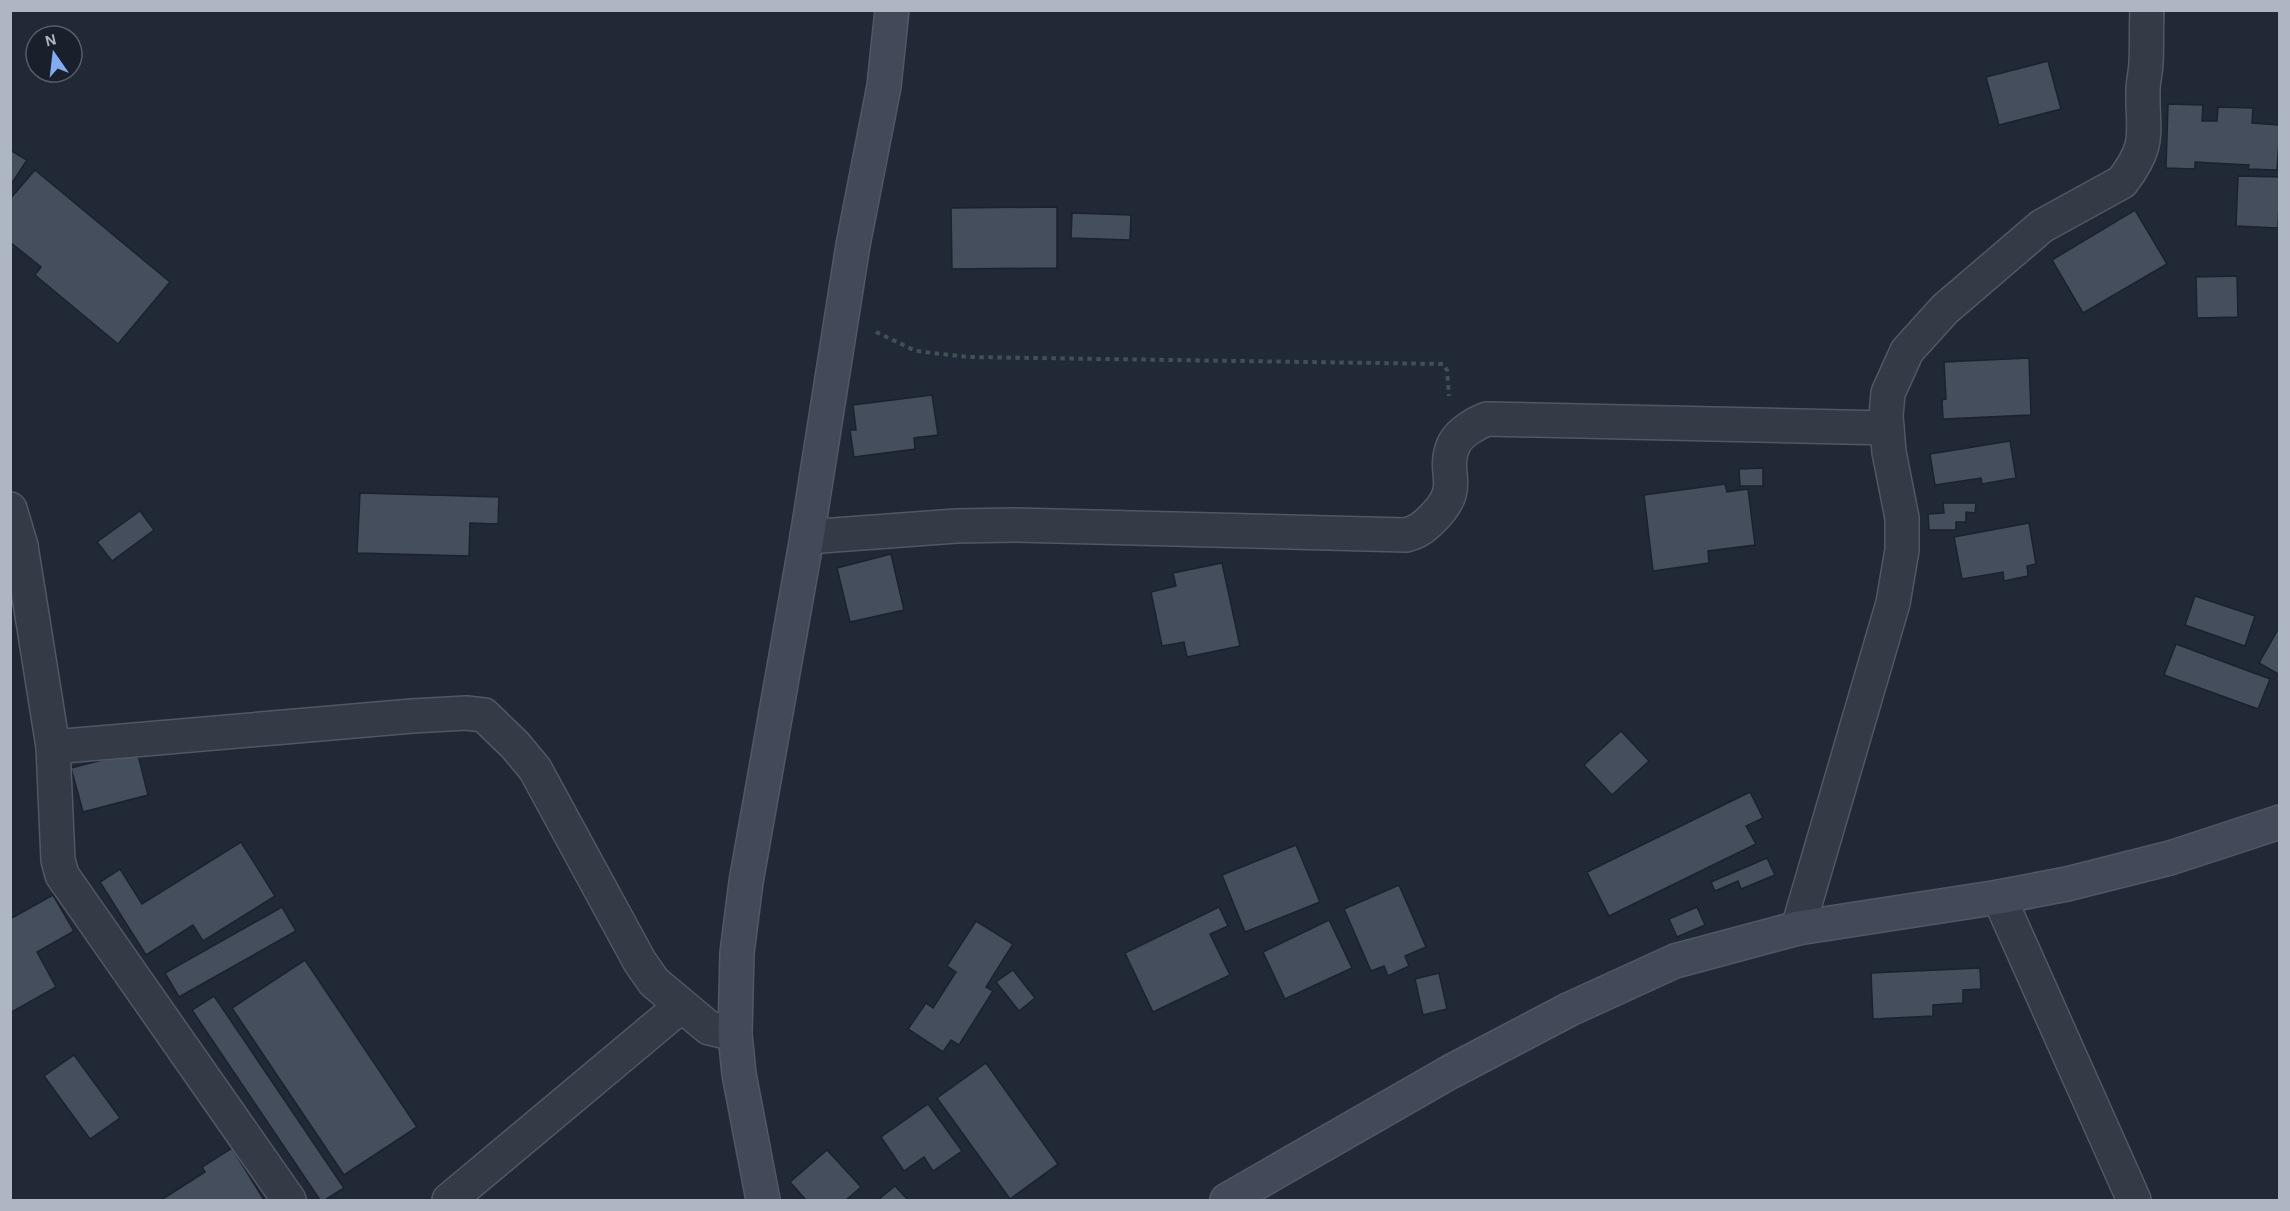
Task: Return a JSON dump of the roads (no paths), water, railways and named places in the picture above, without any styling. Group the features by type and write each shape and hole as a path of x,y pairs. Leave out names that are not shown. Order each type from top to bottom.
{"street":[{"path":"763,1200 744,1113 735,1034 737,953 746,882 884,86 892,10"},
{"path":"1798,928 1893,603 1902,550 1902,519 1889,452 1888,393 1907,351 1945,309 2042,226 2122,182 2130,171 2139,157 2146,130 2142,90 2146,63 2146,10"},
{"path":"807,537 956,526 1015,525 1406,535 1419,532 1446,504 1450,494 1451,453 1454,441 1475,424 1487,419 1887,428"},
{"path":"10,509 53,747 58,860 62,875 289,1200"},
{"path":"53,747 412,716 466,712 484,715 535,769 640,962 654,982 709,1028 735,1034"},
{"path":"1227,1200 1450,1072 1589,999 1675,961 1798,928 1999,897 2170,858 2280,822"},
{"path":"1999,897 2134,1200"},
{"path":"449,1200 681,1006"}]}
